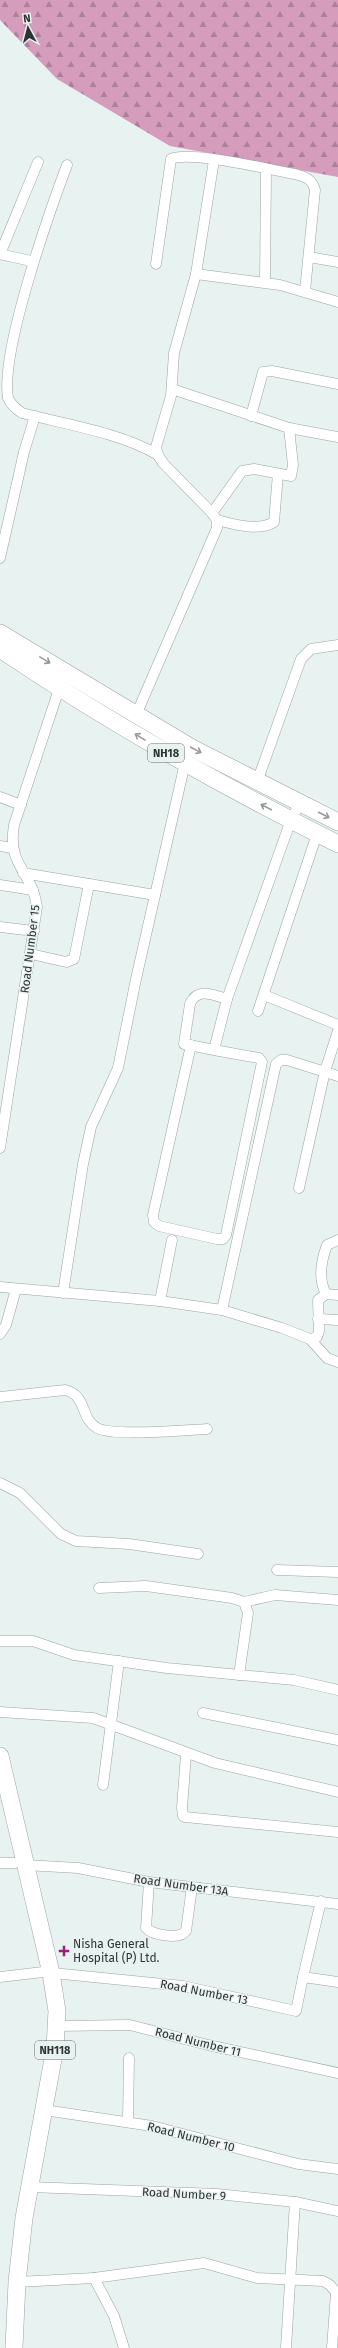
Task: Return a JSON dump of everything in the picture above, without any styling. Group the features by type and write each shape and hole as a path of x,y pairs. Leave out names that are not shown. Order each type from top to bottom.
{"highway":[{"name":"NH18","path":"0,633 20,654 59,689 185,763 338,844"},
{"name":"NH18","path":"0,649 20,654 136,715 192,748 338,822"},
{"name":"NH118","path":"0,1756 14,1864"},
{"name":"NH118","path":"0,1793 14,1864 47,1972 57,2026 30,2187 17,2282 14,2348"},
{"name":"NH118","path":"4,2348 14,2228 47,2052 50,2022 47,1972"}],"street":[{"path":"156,264 171,159 181,156 214,160 305,176 313,182 315,199 305,291"},
{"path":"158,455 158,438 172,389 174,353 196,274 214,160"},
{"path":"31,261 0,254 38,162"},
{"path":"67,165 31,261 12,331 8,356 6,385 8,397 15,408 22,413 118,438 147,448 158,455 163,463 214,517 248,526 270,525 274,522 278,474"},
{"path":"265,282 266,169"},
{"path":"309,257 338,262"},
{"path":"196,274 265,282 305,291 338,302"},
{"path":"251,416 262,372 272,371 338,384"},
{"path":"172,389 288,428 338,437"},
{"path":"0,558 24,452 34,416"},
{"path":"136,715 213,537 214,517 242,471 254,469 291,476 293,472 288,428"},
{"path":"258,782 301,659 311,649 338,645"},
{"name":"Road Number 15","path":"0,1148 37,907 33,890 23,873 12,848 14,825 59,689"},
{"path":"63,1293 82,1164 91,1127 118,1068 185,763"},
{"path":"0,796 20,808"},
{"path":"214,1050 227,999 291,820 300,803"},
{"path":"0,804 20,808"},
{"path":"258,1011 317,834"},
{"path":"0,846 12,848"},
{"path":"23,873 155,895"},
{"path":"30,954 66,962 74,959 90,884"},
{"path":"0,885 33,890"},
{"path":"0,927 34,931"},
{"path":"191,1045 153,1216 154,1222 159,1226 223,1239 226,1235 262,1062 259,1058 214,1050 191,1045 184,1044 192,998 198,994 206,994 227,999"},
{"path":"264,995 338,1025"},
{"path":"299,1188 325,1071 338,1031"},
{"path":"222,1310 276,1064 281,1060 287,1060 338,1076"},
{"path":"160,1301 172,1240"},
{"path":"326,1294 321,1281 323,1261 327,1245 338,1240"},
{"path":"0,1287 160,1301 222,1310 282,1328 310,1339 322,1354 332,1361 338,1362"},
{"path":"0,1334 6,1325 16,1288"},
{"path":"310,1339 317,1337 318,1300 326,1294 338,1295"},
{"path":"318,1318 338,1320"},
{"path":"0,1397 65,1390 70,1391 76,1394 80,1400 91,1423 106,1431 207,1429"},
{"path":"0,1483 20,1493 61,1534 76,1541 129,1544 198,1554"},
{"path":"277,1570 338,1572"},
{"path":"99,1588 146,1586 232,1598 244,1602 275,1595 338,1600"},
{"path":"239,1674 248,1613 244,1602"},
{"path":"0,1641 33,1641 74,1655 294,1680 338,1690"},
{"path":"104,1785 119,1661"},
{"path":"0,1712 94,1718 186,1754 215,1763 338,1792"},
{"path":"203,1713 338,1740"},
{"path":"186,1754 182,1808 183,1816 338,1832"},
{"name":"Road Number 13A","path":"14,1864 78,1868 149,1882 338,1904"},
{"path":"149,1882 146,1928 151,1932 178,1936 186,1931 192,1887"},
{"path":"321,1901 303,1977 338,1982"},
{"path":"0,1977 47,1972"},
{"name":"Road Number 13","path":"47,1972 183,1986 296,2011 303,1977"},
{"name":"Road Number 11","path":"57,2026 130,2025 208,2045 338,2073"},
{"path":"128,2122 129,2058"},
{"name":"Road Number 10","path":"44,2110 128,2122 298,2164 338,2169"},
{"name":"Road Number 9","path":"30,2187 217,2194 295,2202 338,2211"},
{"path":"286,2348 295,2202"},
{"path":"17,2282 94,2278 204,2262 257,2278 323,2281 330,2285 337,2294 332,2348"},
{"path":"94,2278 114,2316 124,2348"}],"green space":[{"path":"0,0 338,0 338,177 170,146 57,79 0,20"}],"place":[{"name":"Nisha General Hospital (P) Ltd.","path":"64,1951"}]}
